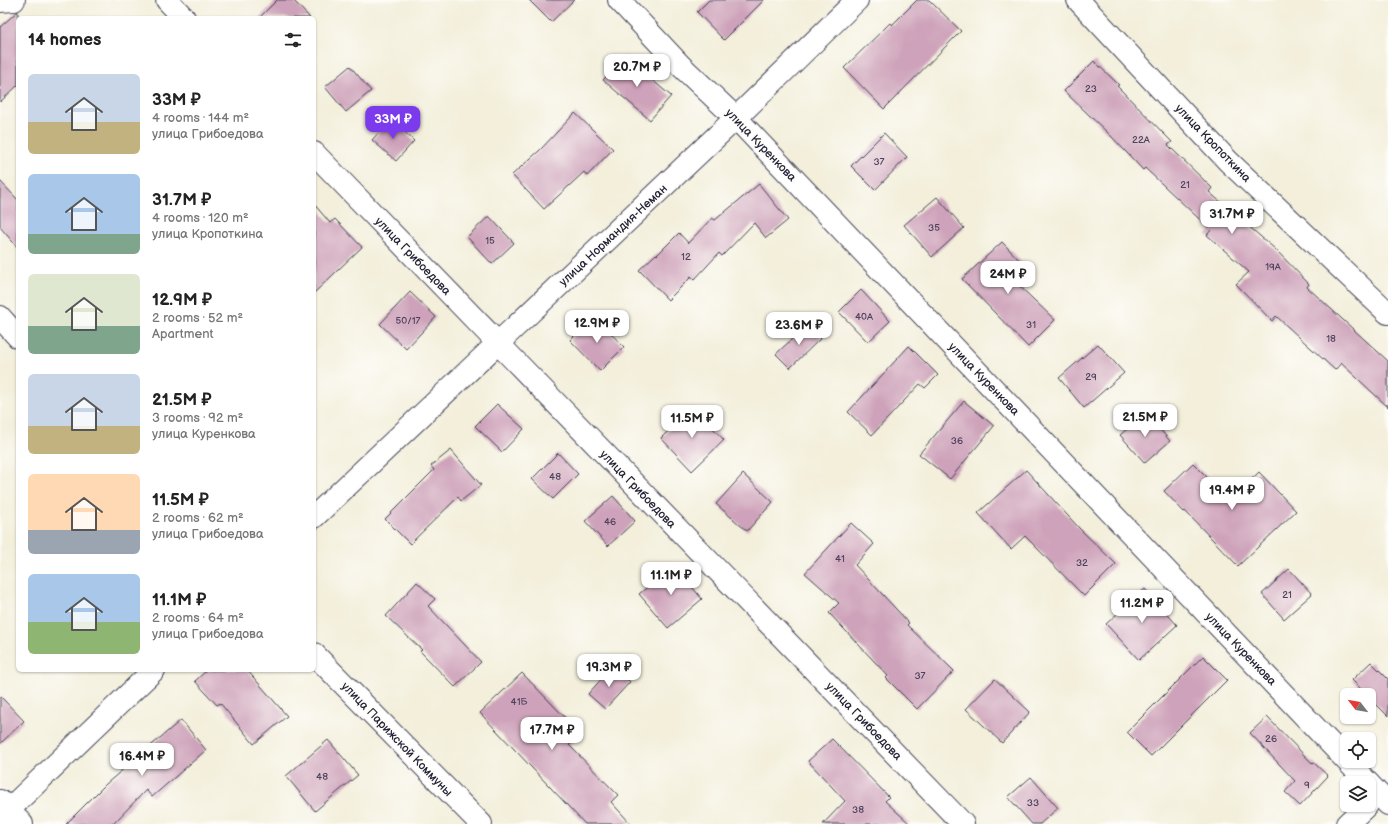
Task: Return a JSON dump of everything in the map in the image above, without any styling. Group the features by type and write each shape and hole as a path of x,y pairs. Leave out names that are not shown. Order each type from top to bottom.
{"street":[{"path":"0,1 14,0"},
{"path":"167,0 182,16"},
{"name":"улица Куренкова","path":"619,0 681,66 736,118 1358,776"},
{"name":"улица Нормандия-Неман","path":"316,515 736,118 857,0"},
{"name":"улица Кропоткина","path":"1078,0 1228,161 1388,313"},
{"name":"улица Грибоедова","path":"316,155 963,824"},
{"path":"0,317 16,335"},
{"name":"улица Парижской Коммуны","path":"316,656 481,824"},
{"path":"8,813 152,672"},
{"path":"1347,824 1358,812"}],"building":[{"path":"277,0 293,0 308,16 261,16"},
{"path":"529,0 574,0 551,22"},
{"path":"709,0 764,0 724,40 697,12"},
{"path":"917,0 929,0 961,31 884,109 844,68 890,23 892,25"},
{"path":"18,11 18,16 16,16 16,87 0,102 0,27"},
{"path":"624,56 671,96 650,120 603,80"},
{"path":"1094,61 1119,85 1117,86 1172,142 1168,145 1212,188 1209,192 1275,249 1309,284 1307,287 1388,361 1388,407 1341,363 1335,370 1276,316 1272,321 1236,284 1249,272 1207,235 1211,230 1145,168 1143,170 1111,136 1064,91"},
{"path":"350,66 371,91 346,112 325,87"},
{"path":"575,113 613,149 587,176 584,172 544,209 512,175 540,150"},
{"path":"391,119 414,141 396,161 372,140"},
{"path":"884,133 907,157 875,190 851,166"},
{"path":"0,181 16,198 16,246 0,227"},
{"path":"759,184 788,220 766,238 754,223 722,256 719,253 694,280 691,277 668,300 639,270 656,254 657,255 679,233 688,243 712,218 715,220"},
{"path":"937,197 964,228 932,257 904,225"},
{"path":"316,206 330,223 335,219 362,247 316,291"},
{"path":"489,216 514,243 492,264 467,237"},
{"path":"1002,242 1025,266 1012,279 1055,320 1028,347 962,279"},
{"path":"861,290 890,321 868,342 839,312"},
{"path":"410,292 436,317 406,349 380,324"},
{"path":"594,316 624,347 600,371 570,340"},
{"path":"808,324 821,338 790,368 776,354"},
{"path":"1098,344 1124,373 1084,408 1059,378"},
{"path":"909,346 938,375 925,388 920,384 872,435 848,412"},
{"path":"964,401 994,426 950,479 919,454"},
{"path":"497,404 524,429 502,452 475,426"},
{"path":"693,407 724,440 692,471 661,438"},
{"path":"1146,413 1170,441 1145,463 1120,435"},
{"path":"451,450 481,485 461,501 458,497 410,544 385,519 434,470 431,466"},
{"path":"558,453 578,474 553,499 532,479"},
{"path":"1193,463 1230,500 1259,472 1296,511 1238,566 1164,491"},
{"path":"1026,470 1079,528 1116,564 1084,596 1025,536 1011,549 978,513"},
{"path":"743,474 773,502 747,531 716,504"},
{"path":"613,496 635,521 608,546 585,521"},
{"path":"851,523 874,544 855,565 909,623 907,625 954,671 917,709 886,678 888,676 829,613 839,603 805,573"},
{"path":"674,565 702,599 668,628 639,594"},
{"path":"1289,569 1312,594 1284,619 1262,594"},
{"path":"417,582 435,599 428,606 481,662 455,687 420,651 422,650 386,616"},
{"path":"1145,589 1177,625 1139,660 1106,624"},
{"path":"1203,656 1227,680 1151,756 1127,732"},
{"path":"1371,662 1388,679 1388,716 1376,704 1376,688 1360,688 1352,680"},
{"path":"613,666 630,682 605,709 588,694"},
{"path":"205,672 249,672 287,716 254,744 220,703 217,705 195,681"},
{"path":"522,673 581,734 569,745 618,795 611,802 631,824 585,824 480,713"},
{"path":"995,679 1030,712 1002,743 966,709"},
{"path":"0,696 24,721 0,744"},
{"path":"1267,717 1312,763 1313,762 1328,776 1300,806 1285,792 1295,781 1250,733"},
{"path":"181,720 206,750 152,797 146,790 113,824 66,824 106,784"},
{"path":"832,739 889,797 885,801 910,824 823,824 845,801 808,761"},
{"path":"328,740 358,775 315,811 286,776"},
{"path":"1031,777 1058,808 1040,824 1032,824 1008,797"}]}
